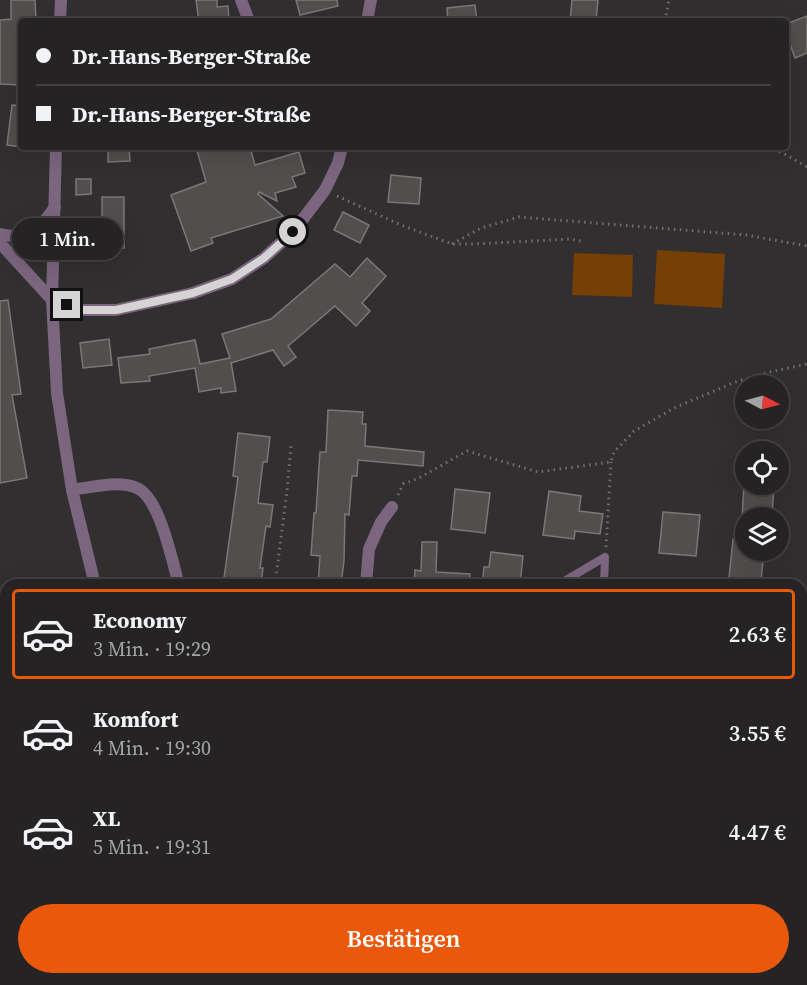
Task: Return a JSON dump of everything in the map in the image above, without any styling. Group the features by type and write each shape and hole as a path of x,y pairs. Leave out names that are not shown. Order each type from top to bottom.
{"street":[{"path":"60,18 61,0"},
{"path":"241,0 248,18"},
{"path":"368,18 371,0"},
{"path":"56,150 52,300 57,393 72,490 94,579"},
{"path":"0,243 52,300 82,310 116,310 193,293 232,279 264,258 293,232 325,190 338,164 341,150"},
{"path":"0,234 19,237 29,235 45,222 55,207"},
{"path":"72,490 102,485 125,485 136,488 148,496 159,515 177,579"},
{"path":"366,579 369,549 381,522 392,507"}],"lane":[{"path":"568,579 605,557"},
{"path":"604,579 605,557"}],"path":[{"path":"666,18 669,0"},
{"path":"776,150 807,167"},
{"path":"325,190 401,225 452,244 570,239 585,242"},
{"path":"452,244 481,228 519,217 746,235 807,246"},
{"path":"605,557 611,462 614,452 634,432 676,407 738,381 807,364"},
{"path":"276,579 291,446"},
{"path":"392,507 404,484 467,451 538,472 611,462"}],"shaded area":[{"path":"657,250 725,254 722,308 654,304"},
{"path":"574,253 633,255 632,297 572,295"}],"building":[{"path":"11,0 35,0 36,18 18,18 18,85 0,84 0,20 11,19"},
{"path":"196,0 217,0 217,7 228,6 229,18 199,18"},
{"path":"296,0 337,0 338,6 300,15"},
{"path":"572,0 598,0 596,18 570,18"},
{"path":"475,5 477,18 448,18 447,8"},
{"path":"807,16 807,53 795,58 789,41 789,23"},
{"path":"12,105 18,106 18,147 7,145"},
{"path":"108,150 129,150 130,161 108,162"},
{"path":"197,150 251,150 255,165 299,152 305,173 292,177 296,187 275,193 277,201 259,192 258,194 283,216 211,238 213,243 191,251 171,195 206,182"},
{"path":"391,175 421,178 419,204 388,202"},
{"path":"76,179 91,179 91,194 76,195"},
{"path":"102,197 124,197 124,248 102,248"},
{"path":"343,212 369,225 360,243 334,230"},
{"path":"367,258 386,276 362,303 370,311 356,326 335,306 288,346 296,357 284,366 273,350 231,363 236,391 221,393 221,388 199,392 195,368 149,376 150,381 121,383 118,358 150,354 149,349 195,340 200,364 230,358 222,334 271,319 335,264 350,277"},
{"path":"8,300 21,394 12,395 27,478 0,483 0,301"},
{"path":"109,339 112,365 83,368 80,343"},
{"path":"328,410 363,412 362,424 366,424 365,446 424,452 423,466 358,460 357,476 352,476 349,515 345,514 342,579 318,579 320,556 311,555 320,452 326,452"},
{"path":"238,433 270,437 267,462 263,462 258,503 273,505 270,527 266,526 260,568 263,568 262,579 224,579 238,477 233,476"},
{"path":"455,489 490,493 485,533 451,529"},
{"path":"549,491 581,496 579,511 603,514 600,534 575,531 574,539 543,535"},
{"path":"743,495 773,495 773,507 743,507"},
{"path":"663,512 700,515 696,556 659,553"},
{"path":"733,539 735,539 735,561 763,561 761,579 729,578"},
{"path":"422,542 437,542 436,572 470,574 470,579 414,579 415,570 421,571"},
{"path":"491,552 523,556 521,579 483,579 484,567 489,567"}],"route":[{"path":"67,305 82,310 116,310 193,293 232,279 264,258 293,232"}]}
